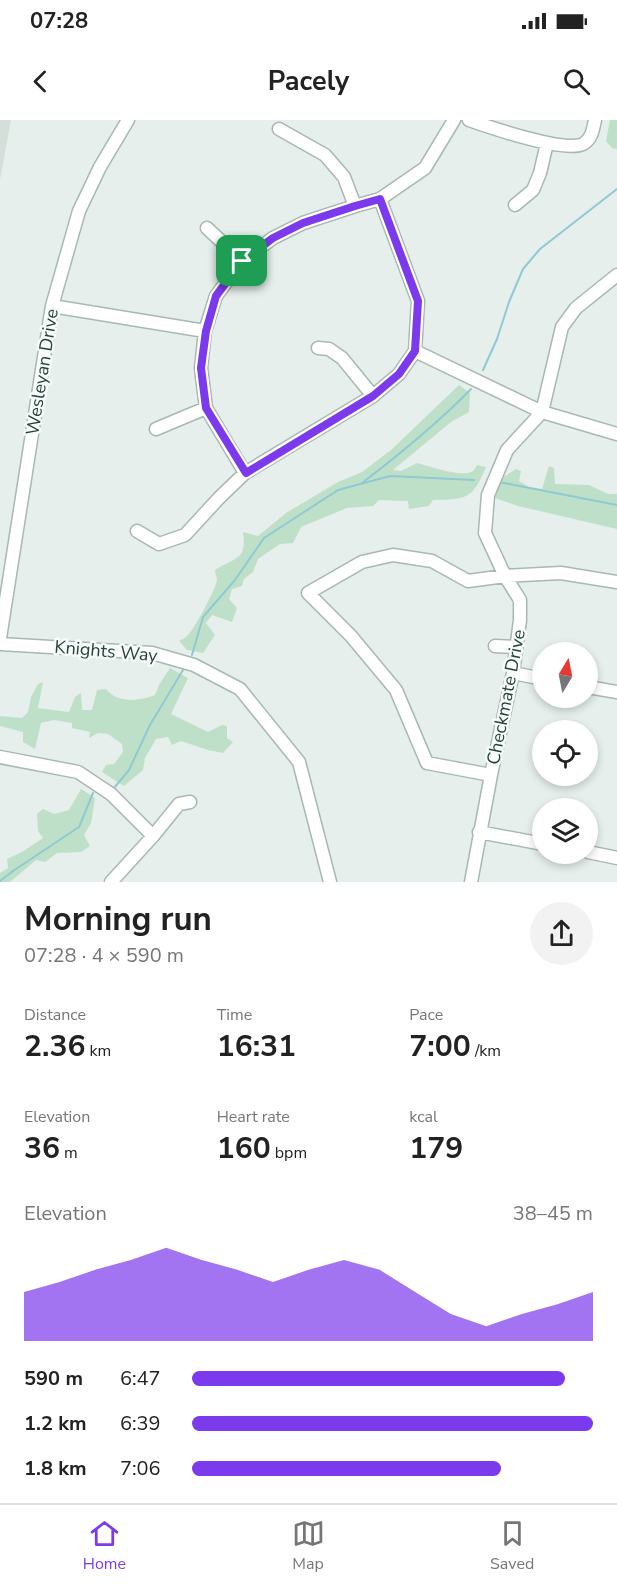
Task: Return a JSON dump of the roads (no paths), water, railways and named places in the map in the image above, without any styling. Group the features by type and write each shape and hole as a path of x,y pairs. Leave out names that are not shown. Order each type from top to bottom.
{"street":[{"name":"Wesleyan Drive","path":"0,638 52,306 79,211 100,167 128,120"},
{"path":"246,473 206,408 201,368 206,331 216,296 242,261 273,238 303,223 380,199 425,168 454,120"},
{"path":"469,120 502,132 547,143 571,146 585,143 595,120"},
{"path":"279,129 325,155 344,177 355,206"},
{"path":"514,205 533,190 537,183 547,143"},
{"path":"137,531 159,544 185,535 246,473 373,396 399,374 415,351 418,301 380,199"},
{"path":"207,228 242,261"},
{"name":"Checkmate Drive","path":"471,882 479,832 513,674 520,620 520,600 505,576 485,533 488,495 507,450 542,412 562,327 576,308 617,275"},
{"path":"52,306 206,331"},
{"path":"318,348 329,349 342,358 373,396"},
{"path":"415,351 542,412 617,434"},
{"path":"156,429 206,408"},
{"path":"491,775 427,763 396,690 351,636 308,594 362,562 393,555 432,561 468,580 561,573 617,582"},
{"name":"Knights Way","path":"0,644 152,653 194,665 240,689 299,762 330,882"},
{"path":"495,646 516,647"},
{"path":"513,674 532,677"},
{"path":"598,689 617,692"},
{"path":"0,757 78,772 111,794 153,836"},
{"path":"111,882 179,804 190,802"},
{"path":"479,832 532,842"},
{"path":"598,854 617,858"}],"waterway":[{"path":"483,370 523,269 540,249 617,189"},
{"path":"362,483 418,438 471,389"},
{"path":"192,655 203,617 235,580 264,538 338,490 390,476 474,480"},
{"path":"499,482 617,505"},
{"path":"114,788 129,770 150,725 183,670"},
{"path":"0,881 79,827 93,793"}]}
